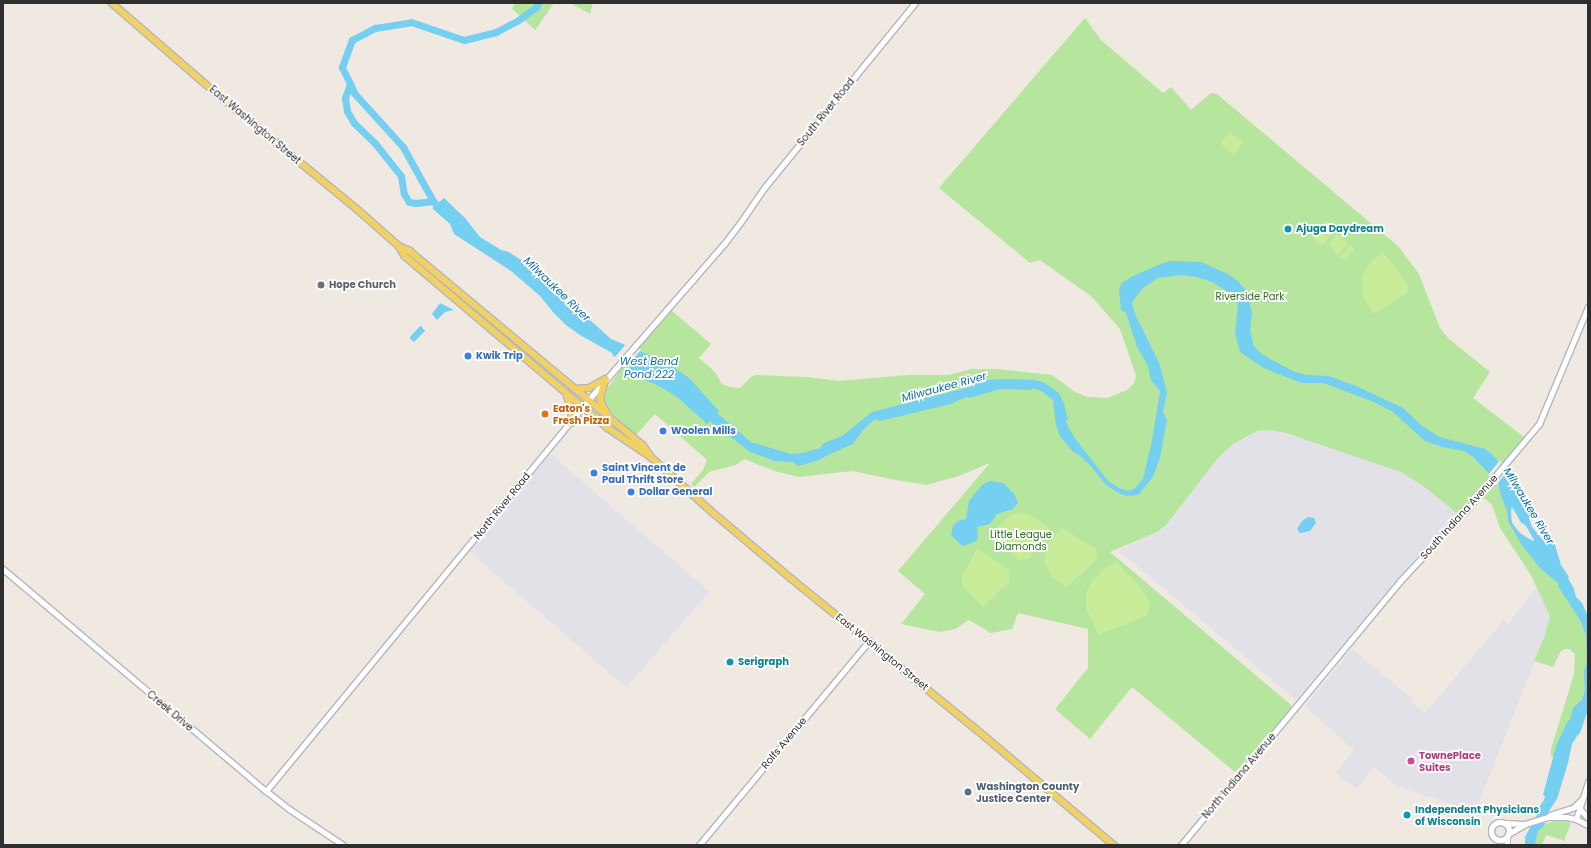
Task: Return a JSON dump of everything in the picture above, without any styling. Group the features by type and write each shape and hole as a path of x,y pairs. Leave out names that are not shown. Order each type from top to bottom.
{"main road":[{"name":"East Washington Street","path":"112,3 217,94 356,208 399,246 406,256 596,418 639,450 651,457 710,510 1114,845"},
{"name":"East Washington Street","path":"399,246 410,251 607,415 643,446 651,457"},
{"path":"575,389 590,388 606,379"},
{"path":"606,379 601,400 607,415"},
{"path":"566,392 573,412 570,423 596,418"}],"street":[{"name":"South River Road","path":"740,223 764,188 915,3"},
{"name":"North River Road","path":"266,791 588,400 635,344 686,289 740,223"},
{"name":"South Indiana Avenue","path":"1298,707 1401,580 1439,541 1491,482 1540,422 1588,307"},
{"name":"Creek Drive","path":"3,569 266,791 289,809 343,845"},
{"name":"Rolfs Avenue","path":"699,845 869,641"},
{"name":"North Indiana Avenue","path":"1181,845 1298,707"},
{"path":"1576,819 1588,781"},
{"path":"1494,837 1499,840 1525,824 1574,807 1582,799"},
{"path":"1579,808 1588,818"},
{"path":"1548,817 1566,817 1576,819 1588,825"},
{"path":"1501,845 1491,831 1492,826 1499,822 1525,824"},
{"path":"1504,823 1508,826 1507,845"}],"shaded area":[{"path":"1269,430 1306,439 1401,472 1426,488 1459,515 1413,561 1296,700 1118,550 1157,532 1166,525 1218,458 1233,444 1257,431"},
{"path":"551,454 709,592 626,688 468,550"},
{"path":"1537,587 1550,616 1544,638 1475,812 1405,789 1393,783 1374,767 1356,789 1336,773 1354,750 1305,706 1352,649 1414,700 1412,703 1425,713 1504,620 1508,624"}],"green space":[{"path":"515,3 554,3 535,30 512,9"},
{"path":"570,3 593,3 590,14"},
{"name":"Riverside Park","path":"1085,18 1101,40 1163,93 1171,87 1191,110 1211,93 1217,94 1399,247 1419,274 1440,328 1448,338 1490,372 1473,398 1524,437 1459,515 1426,488 1401,472 1286,433 1269,430 1257,431 1233,444 1218,458 1166,525 1157,532 1110,552 1291,705 1291,708 1256,750 1235,772 1132,687 1090,739 1055,709 1088,668 1088,629 1018,613 1012,629 991,633 969,620 955,629 939,632 901,624 925,594 898,571 990,463 956,477 926,485 852,471 799,477 775,471 744,459 736,465 709,472 694,487 691,484 703,470 707,460 655,414 636,435 608,410 603,400 605,392 618,373 671,310 711,344 699,358 715,372 722,384 730,387 740,388 752,376 757,375 806,377 839,381 909,375 949,375 971,369 997,369 1052,375 1075,392 1088,397 1108,398 1127,390 1134,383 1136,376 1120,329 1092,297 1040,260 1030,263 939,188"},
{"path":"1230,132 1243,143 1233,154 1220,143"},
{"path":"1326,221 1336,229 1330,236 1320,228"},
{"path":"1319,229 1329,238 1321,246 1312,237"},
{"path":"1336,234 1342,238 1334,250 1328,246"},
{"path":"1343,239 1348,244 1337,255 1332,250"},
{"path":"1350,245 1355,249 1345,260 1341,257"},
{"path":"1383,252 1408,285 1407,293 1374,314 1363,296 1361,278 1370,263"},
{"path":"1496,482 1504,497 1515,531 1558,581 1582,622 1587,636 1588,666 1584,698 1571,719 1554,757 1551,756 1551,749 1574,674 1575,654 1570,649 1561,651 1553,667 1534,661 1544,638 1550,616 1531,575 1500,528 1492,505 1483,497"},
{"name":"Little League Diamonds","path":"1022,512 1031,515 1050,528 1028,559 1019,560 991,533 1011,515"},
{"path":"1062,528 1096,549 1097,559 1066,588 1051,575 1044,561 1047,545"},
{"path":"977,548 1009,571 1010,581 983,607 963,586 962,582 962,577"},
{"path":"1116,562 1139,586 1150,602 1147,615 1099,635 1086,608 1086,592 1093,580"},
{"path":"1554,821 1571,823 1565,841 1546,835 1542,845 1535,845 1538,831 1545,824"}],"water":[{"name":"West Bend Pond 222","path":"444,198 465,218 480,237 501,250 509,252 536,270 573,312 582,314 581,319 590,320 611,339 667,363 689,378 719,411 717,413 751,442 791,454 803,453 820,448 824,443 842,436 872,412 970,387 986,380 1034,380 1043,382 1059,393 1068,419 1065,421 1074,437 1108,481 1119,488 1128,491 1134,489 1143,479 1152,440 1160,392 1151,381 1148,366 1137,347 1126,313 1121,310 1119,288 1123,282 1133,276 1171,261 1201,262 1228,274 1239,282 1247,292 1252,313 1250,330 1254,346 1259,352 1295,372 1307,375 1329,376 1356,386 1403,408 1422,426 1440,437 1485,449 1491,453 1507,475 1532,502 1533,507 1529,519 1532,527 1542,539 1553,541 1561,565 1569,577 1568,578 1574,589 1576,597 1582,603 1588,616 1588,710 1580,733 1572,744 1557,799 1549,811 1544,826 1538,831 1535,845 1525,845 1525,837 1537,815 1536,812 1544,800 1545,796 1543,795 1556,746 1567,722 1570,720 1573,708 1582,700 1585,690 1584,671 1587,661 1586,635 1580,620 1558,586 1559,584 1540,568 1521,544 1508,521 1507,511 1498,483 1473,457 1464,451 1442,447 1425,441 1393,412 1374,402 1323,383 1302,383 1262,367 1240,352 1235,333 1238,304 1228,292 1212,282 1197,277 1181,275 1158,278 1143,288 1132,302 1135,314 1160,365 1167,393 1163,412 1167,420 1160,458 1153,477 1138,495 1126,496 1115,491 1105,484 1091,466 1079,455 1073,452 1060,436 1056,425 1053,400 1043,392 1033,388 1032,390 1000,389 970,398 966,397 951,404 879,421 875,419 863,430 853,444 819,460 798,466 793,462 775,461 750,452 710,421 707,424 677,397 659,386 627,372 632,365 613,356 612,353 580,335 566,325 540,296 511,271 454,234 450,224 432,208","holes":["1513,499 1516,504 1520,521 1526,526 1534,540 1533,541 1520,533 1512,523 1511,513"]},
{"path":"440,303 454,310 445,312 437,320 432,314"},
{"path":"421,326 425,331 414,342 410,339 410,337"},
{"path":"990,481 1003,483 1014,494 1018,503 1013,509 997,514 990,524 977,527 978,537 976,541 964,546 961,545 951,535 953,526 958,521 966,519 969,501 982,485"},
{"path":"1308,517 1314,518 1316,523 1310,531 1300,533 1297,529 1302,521"}],"pier":[{"path":"627,343 641,350 628,365 614,358"},
{"path":"1500,460 1507,472 1496,485 1488,475"}],"waterway":[{"name":"Milwaukee River","path":"443,211 433,201 403,147 355,94 342,67 352,40 375,28 411,22 464,40 496,32 517,21 536,7 538,3"},
{"path":"350,84 345,98 347,111 354,123 374,142 401,176 404,194 409,202 416,203 433,201"},
{"name":"Milwaukee River","path":"1057,399 1063,426"},
{"name":"Milwaukee River","path":"1509,495 1523,519"}],"place":[{"name":"Ajuga Daydream","path":"1288,229"},
{"name":"Hope Church","path":"321,285"},
{"name":"Kwik Trip","path":"468,356"},
{"name":"Eaton's Fresh Pizza","path":"545,414"},
{"name":"Woolen Mills","path":"663,431"},
{"name":"Saint Vincent de Paul Thrift Store","path":"594,473"},
{"name":"Dollar General","path":"631,492"},
{"name":"Serigraph","path":"730,662"},
{"name":"TownePlace Suites","path":"1411,761"},
{"name":"Washington County Justice Center","path":"968,792"},
{"name":"Independent Physicians of Wisconsin","path":"1407,815"}]}
